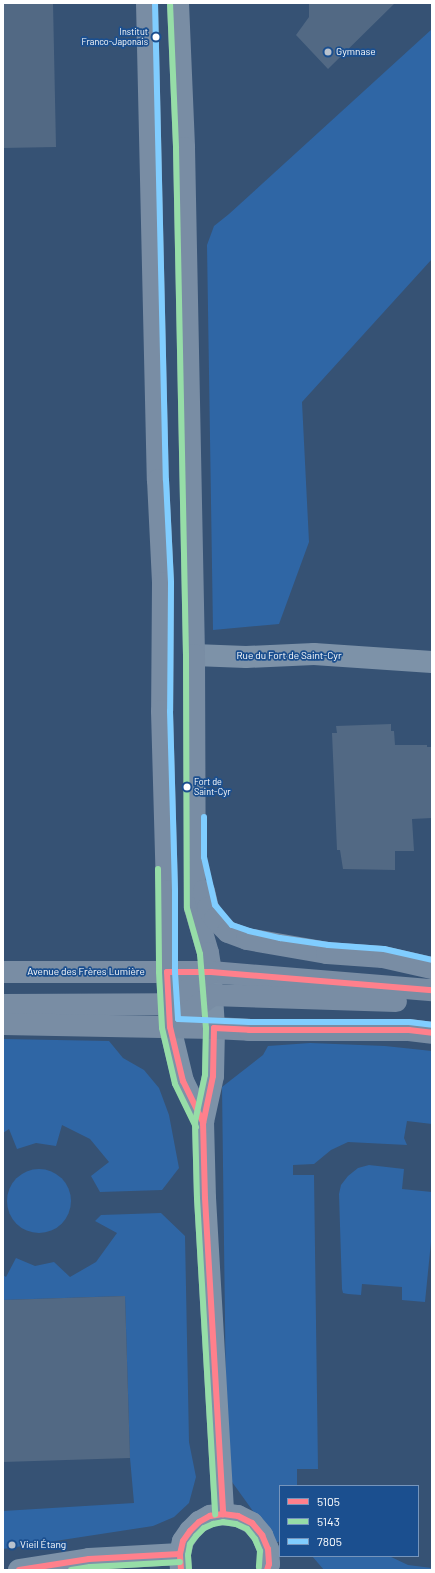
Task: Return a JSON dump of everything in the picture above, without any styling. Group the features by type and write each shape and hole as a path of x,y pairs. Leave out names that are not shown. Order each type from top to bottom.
{"main road":[{"path":"147,3 158,480 163,583 162,711 167,890 167,972 170,1027"},
{"path":"3,1005 169,1004 211,972 208,953 195,908 194,655 184,148 178,3"},
{"path":"196,858 208,908 215,919 228,932 247,939 279,946 327,953 383,957 432,968"},
{"name":"Avenue des Frères Lumière","path":"3,972 211,972 431,990"},
{"path":"170,1027 212,995 419,1001 431,990"},
{"path":"3,1024 249,1030 409,1030 432,1033"}],"street":[{"name":"Rue du Fort de Saint-Cyr","path":"194,655 246,657 314,654 432,662"},
{"path":"211,972 214,1028 214,1076 203,1122 205,1206 223,1514"},
{"path":"170,1027 183,1081 203,1122"},
{"path":"19,1570 89,1559 181,1562 183,1541 190,1531 199,1522 210,1516 223,1514 238,1516 252,1523 262,1535 268,1549 269,1564 267,1570"}],"shaded area":[{"path":"432,29 432,259 302,402 309,542 279,624 213,630 207,245 214,226"},
{"path":"3,1039 109,1041 123,1058 144,1070 159,1088 169,1115 179,1168 162,1190 100,1192 91,1176 109,1162 90,1139 62,1125 56,1146 36,1143 17,1149 9,1129 3,1133"},
{"path":"310,1043 385,1046 432,1051 432,1124 407,1121 404,1138 407,1145 348,1142 331,1150 314,1164 293,1165 293,1175 314,1175 318,1469 297,1469 297,1485 279,1485 279,1542 276,1543 227,1475 222,1087 263,1055 268,1046"},
{"path":"369,1165 404,1169 402,1189 432,1192 432,1232 425,1302 402,1300 402,1287 362,1284 361,1295 343,1293 339,1194 341,1185 348,1176 358,1168"},
{"path":"39,1169 57,1175 65,1183 71,1201 65,1219 57,1227 39,1233 21,1227 13,1219 7,1201 13,1183 21,1175"},
{"path":"161,1213 185,1236 189,1442 196,1477 189,1503 174,1517 153,1526 3,1549 3,1511 134,1503 130,1458 125,1296 3,1300 3,1275 6,1277 16,1258 35,1266 54,1262 70,1277 96,1262 117,1233 95,1221 101,1215"},
{"path":"313,1557 391,1557 408,1565 432,1568 432,1570 324,1570"}],"building":[{"path":"3,3 53,3 56,147 3,148"},
{"name":"Gymnase","path":"309,3 395,3 328,69 296,35 309,17"},
{"path":"391,724 391,731 394,731 395,745 427,745 427,747 432,747 432,818 412,819 414,851 395,851 395,870 343,869 340,850 337,850 332,733 337,733 336,726"},
{"path":"125,1296 130,1458 3,1462 3,1300"}],"transit line":[{"name":"7805","path":"155,3 166,480 171,583 170,711 175,891 175,972 178,1019 249,1022 409,1022 432,1025"},
{"name":"5143","path":"170,3 176,148 186,655 187,908 200,954 206,1028 205,1075 195,1122 197,1198 215,1514"},
{"name":"7805","path":"204,817 204,857 215,905 232,925 249,931 280,938 328,945 384,949 432,960"},
{"name":"5143","path":"158,869 159,972 162,1028 175,1084 196,1127"},
{"name":"5105","path":"167,972 170,1027 183,1081 203,1122 205,1198 223,1514"},
{"name":"5105","path":"167,972 211,972 432,990"},
{"name":"5105","path":"214,1028 249,1030 409,1030 432,1033"},
{"name":"5105","path":"203,1124 213,1076 214,1028"},
{"name":"5105","path":"181,1570 180,1554 183,1541 190,1531 199,1522 210,1516 223,1514 238,1516 252,1523 262,1535 268,1549 269,1564 267,1570"},
{"name":"5143","path":"189,1570 188,1555 190,1544 204,1528 223,1522 236,1524 247,1529 255,1539 260,1551 259,1567"},
{"name":"5105","path":"19,1570 89,1559 180,1554"},
{"name":"5143","path":"71,1570 90,1567 180,1562"}],"place":[{"name":"Institut Franco-Japonais","path":"156,37"},
{"name":"Gymnase","path":"328,52"},
{"name":"Fort de Saint-Cyr","path":"187,787"},
{"name":"Vieil Étang","path":"12,1545"}]}
